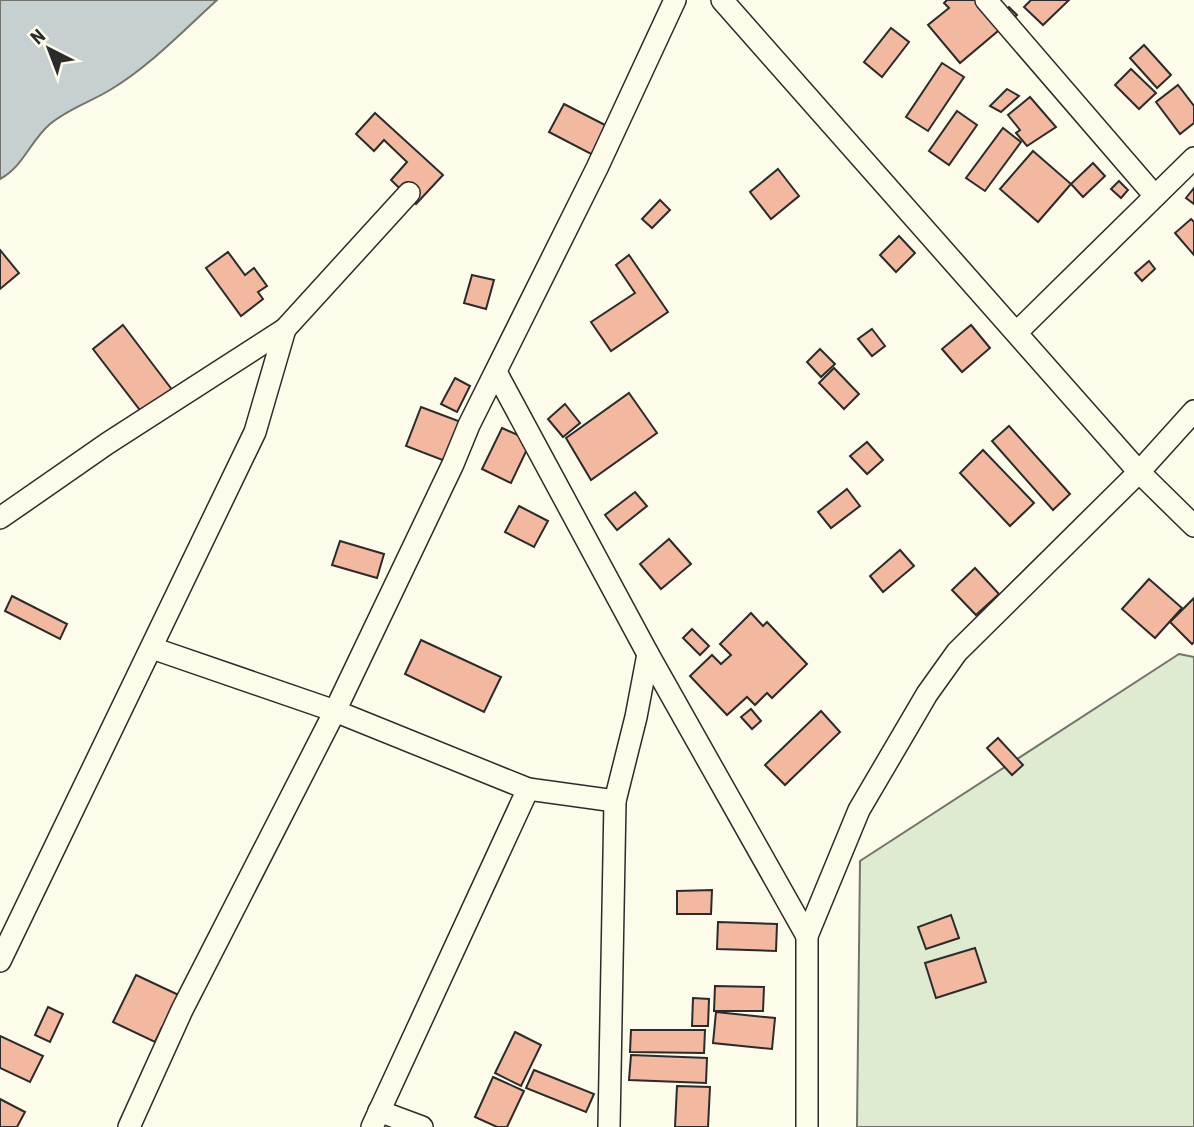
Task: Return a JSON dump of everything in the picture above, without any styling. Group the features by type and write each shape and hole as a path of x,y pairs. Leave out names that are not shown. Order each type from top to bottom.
{"street":[{"path":"129,1127 182,1010 335,711 496,372 597,168 675,0"},
{"path":"722,0 1018,331 1139,472 1194,526"},
{"path":"986,0 1155,196"},
{"path":"1018,331 1194,158"},
{"path":"0,518 108,443 285,329 409,194"},
{"path":"0,961 255,432 285,329"},
{"path":"496,372 648,654 807,936"},
{"path":"807,1127 807,936 859,810 927,694 949,663 1006,601 1139,472 1194,411"},
{"path":"152,648 335,711 528,789 615,801"},
{"path":"609,1127 615,801 648,654"},
{"path":"422,1127 376,1119 528,789"}],"green space":[{"path":"1179,654 1194,657 1194,1127 857,1127 860,861"}],"shaded area":[{"path":"0,0 217,0 139,70 50,124 15,167 0,179"}],"building":[{"path":"947,0 979,0 993,20 1009,7 1017,15 960,63 928,25 949,8 944,3"},
{"path":"1031,0 1069,0 1043,25 1024,7"},
{"path":"891,28 909,42 882,77 864,62"},
{"path":"1144,45 1171,75 1157,88 1130,58"},
{"path":"942,63 964,77 928,131 906,117"},
{"path":"1131,69 1156,93 1139,109 1115,85"},
{"path":"1178,85 1194,106 1194,123 1180,134 1156,102"},
{"path":"1007,89 1019,96 1001,112 990,106"},
{"path":"1030,97 1056,127 1027,146 1016,133 1020,130 1008,115"},
{"path":"564,104 607,126 593,155 549,132"},
{"path":"957,111 977,125 949,165 929,151"},
{"path":"375,113 443,175 416,204 391,180 407,162 384,140 374,151 356,134"},
{"path":"1003,128 1021,142 985,191 966,178"},
{"path":"1033,151 1071,184 1038,222 1000,189"},
{"path":"1093,163 1105,176 1083,197 1071,184"},
{"path":"778,169 799,196 771,219 750,192"},
{"path":"1119,181 1128,190 1121,198 1111,189"},
{"path":"1194,188 1194,204 1186,198"},
{"path":"660,200 670,210 652,228 642,219"},
{"path":"1191,219 1194,222 1194,255 1175,233"},
{"path":"899,236 915,253 896,272 880,255"},
{"path":"0,250 19,273 0,289"},
{"path":"228,252 245,275 254,268 267,286 258,292 263,299 241,316 206,268"},
{"path":"629,255 668,312 611,351 591,322 635,293 616,265"},
{"path":"1149,261 1155,269 1142,281 1135,273"},
{"path":"472,275 494,280 486,309 464,303"},
{"path":"123,325 173,391 143,414 93,349"},
{"path":"971,325 990,348 962,372 942,349"},
{"path":"872,329 885,346 872,356 858,339"},
{"path":"820,349 835,364 821,377 807,362"},
{"path":"834,368 859,394 844,409 819,383"},
{"path":"455,378 470,386 457,412 441,404"},
{"path":"629,393 657,433 591,480 566,438"},
{"path":"565,404 580,423 563,437 548,419"},
{"path":"421,407 469,425 453,464 406,446"},
{"path":"1009,426 1070,494 1053,510 992,441"},
{"path":"502,428 531,441 511,483 482,469"},
{"path":"867,442 883,460 867,474 850,456"},
{"path":"983,450 1034,503 1010,526 960,473"},
{"path":"847,489 860,506 831,528 818,512"},
{"path":"635,492 647,506 617,530 605,515"},
{"path":"519,506 548,521 534,547 505,532"},
{"path":"669,539 691,564 661,589 640,564"},
{"path":"340,541 384,554 377,578 332,565"},
{"path":"900,550 914,566 883,592 870,576"},
{"path":"975,568 999,594 976,615 952,590"},
{"path":"1149,579 1182,608 1155,638 1122,609"},
{"path":"12,596 67,624 60,639 5,611"},
{"path":"1194,598 1194,642 1192,644 1170,622"},
{"path":"751,613 763,626 767,622 807,664 772,698 767,693 755,705 747,697 727,715 690,676 712,655 721,664 731,655 720,644"},
{"path":"692,629 709,646 700,655 683,638"},
{"path":"421,640 501,677 484,712 405,674"},
{"path":"751,709 761,721 752,729 741,717"},
{"path":"821,711 840,732 785,785 765,765"},
{"path":"998,738 1023,765 1012,775 987,748"},
{"path":"712,890 711,914 677,914 677,891"},
{"path":"951,915 959,938 926,949 918,927"},
{"path":"718,922 777,924 776,951 717,949"},
{"path":"975,948 986,982 936,998 925,963"},
{"path":"136,975 183,997 168,1027 162,1027 155,1042 113,1022"},
{"path":"715,986 764,987 763,1011 714,1011"},
{"path":"693,998 709,999 708,1026 692,1026"},
{"path":"48,1007 63,1014 50,1042 35,1035"},
{"path":"716,1012 775,1018 772,1049 713,1043"},
{"path":"631,1030 705,1030 704,1053 630,1052"},
{"path":"515,1032 541,1045 521,1086 495,1073"},
{"path":"0,1036 43,1056 30,1082 0,1068"},
{"path":"631,1055 707,1058 706,1083 629,1080"},
{"path":"534,1070 594,1094 586,1112 526,1088"},
{"path":"493,1077 524,1091 507,1127 497,1127 475,1117"},
{"path":"677,1086 710,1087 708,1127 675,1127"},
{"path":"0,1099 25,1112 17,1127 0,1127"}]}
